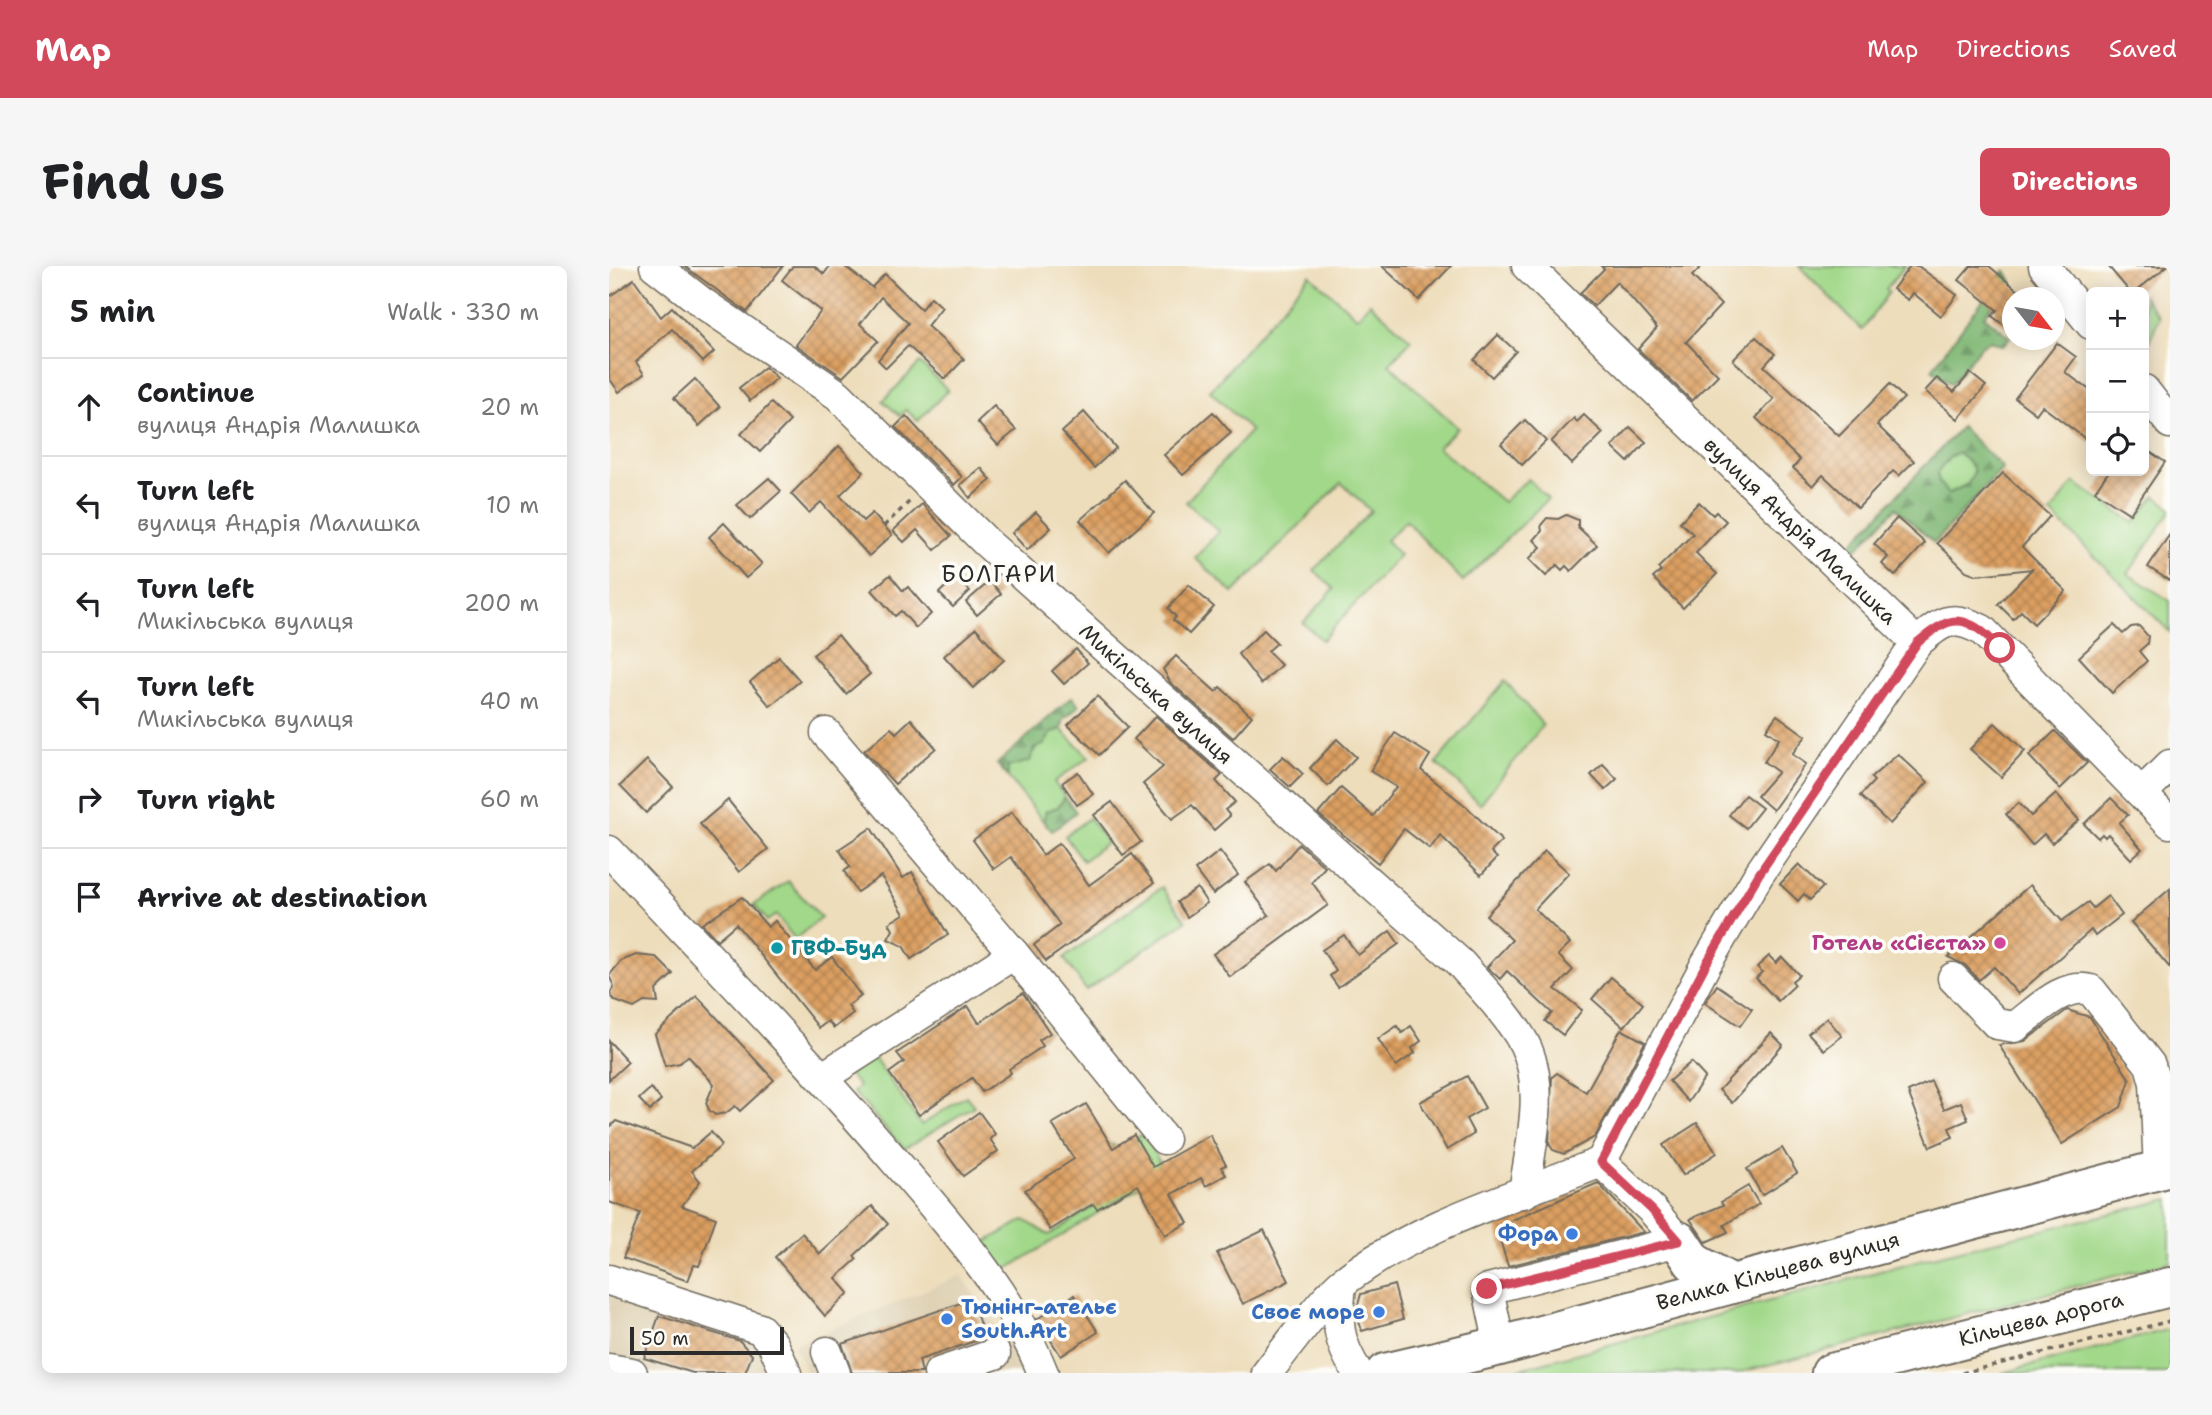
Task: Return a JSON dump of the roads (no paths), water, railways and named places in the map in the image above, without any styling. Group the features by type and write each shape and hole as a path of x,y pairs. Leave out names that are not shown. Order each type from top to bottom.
{"highway":[{"name":"Велика Кільцева вулиця","path":"1385,1373 1500,1346 2165,1169"},
{"path":"1679,1241 1693,1262 1732,1284"},
{"name":"Кільцева дорога","path":"1831,1373 2170,1287"}],"street":[{"name":"Микільська вулиця","path":"655,266 704,304 838,395 996,551 1459,963 1502,1010 1525,1045 1531,1065 1534,1079 1533,1121 1524,1193"},
{"name":"вулиця Андрія Малишка","path":"1527,266 1917,643"},
{"path":"2044,266 2086,318"},
{"path":"2149,396 2170,423"},
{"path":"1267,1373 1341,1284 1403,1245 1461,1217 1601,1162 1706,964 1759,874 1917,643 1938,625 1954,620 1966,621 1982,630 2170,823"},
{"path":"826,733 1014,954 1164,1139"},
{"path":"2142,793 2170,765"},
{"path":"609,851 823,1077 967,1246 1010,1308 1042,1373"},
{"path":"823,1077 1014,954"},
{"path":"1953,978 1997,1024 2006,1028 2015,1027 2068,989 2080,987 2091,990 2150,1065 2155,1083 2165,1169"},
{"path":"1500,1346 1487,1289 1679,1241 1652,1210 1601,1162"},
{"path":"609,1280 760,1329 773,1344 786,1373"},
{"path":"1341,1284 1337,1324 1339,1339 1358,1373"},
{"path":"939,1373 995,1354"},
{"path":"609,1368 632,1373"}],"place":[{"name":"Готель «Сієста»","path":"2000,943"},
{"name":"ГВФ-Буд","path":"777,948"},
{"name":"Фора","path":"1572,1234"},
{"name":"Своє море","path":"1379,1312"},
{"name":"Тюнінг-ательє South.Art","path":"947,1319"}],"district":[{"name":"БОЛГАРИ","path":"999,574"}]}
